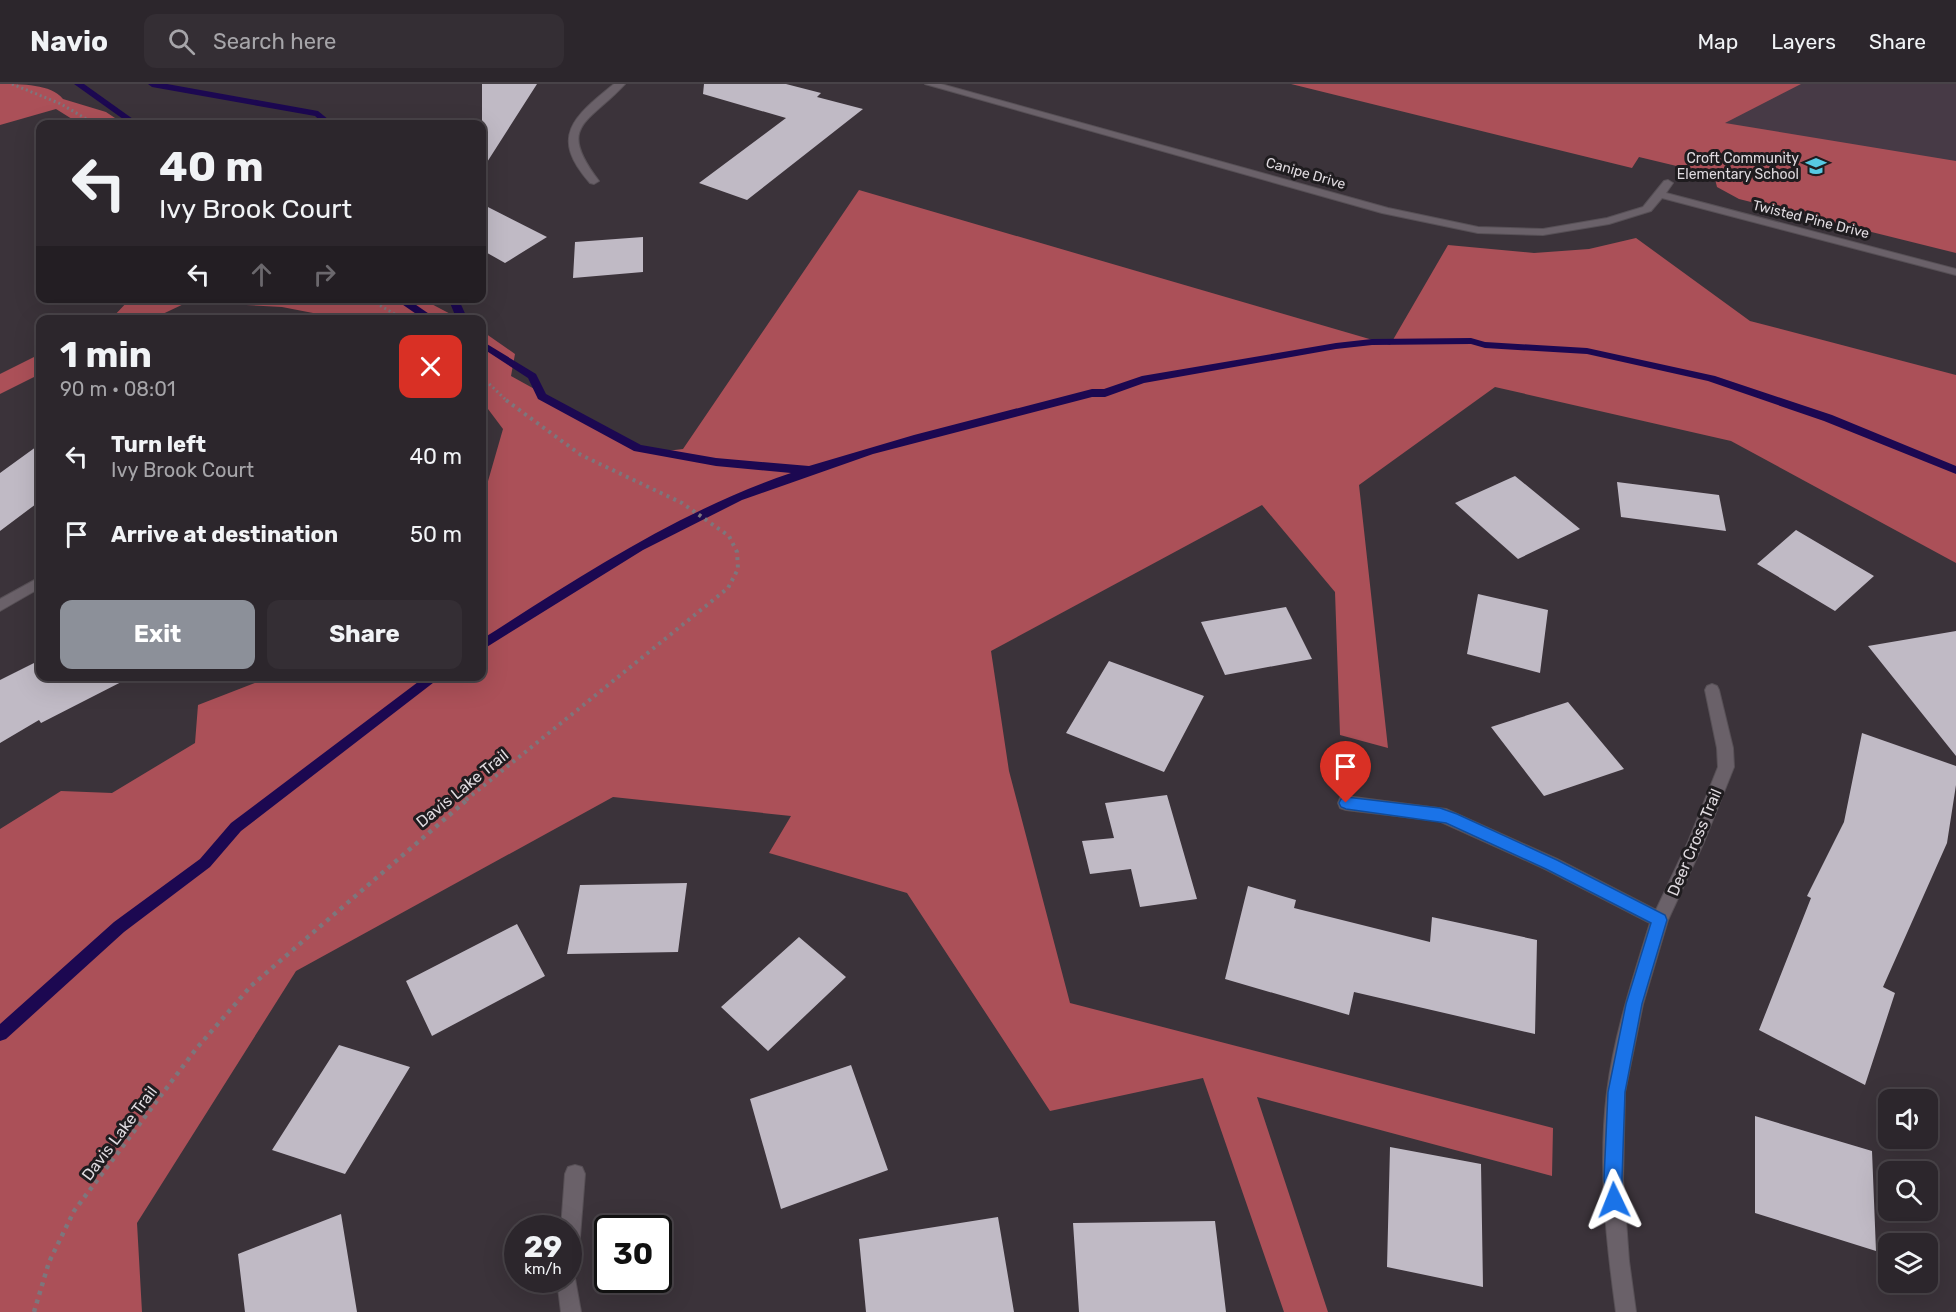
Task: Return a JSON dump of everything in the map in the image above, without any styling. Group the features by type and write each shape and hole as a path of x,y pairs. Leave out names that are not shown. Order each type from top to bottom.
{"street":[{"path":"594,181 582,168 574,151 573,136 605,95 620,84"},
{"name":"Canipe Drive","path":"930,84 1386,211 1478,230 1543,232 1609,221 1647,209 1668,183"},
{"name":"Twisted Pine Drive","path":"1659,194 1956,272"},
{"path":"0,606 36,584"},
{"name":"Deer Cross Trail","path":"1626,1312 1619,1261 1613,1179 1616,1092 1634,1004 1659,920 1696,842 1726,768 1725,748 1712,690"},
{"path":"1346,803 1440,814 1551,864 1659,920"},
{"path":"572,1215 575,1174"},
{"path":"568,1293 571,1312"}],"path":[{"path":"12,84 61,104 88,120"},
{"path":"376,303 396,315"},
{"name":"Davis Lake Trail","path":"34,1312 49,1262 74,1211 196,1049 251,986 432,828 728,588 738,569 736,552 729,536 682,503 581,455 509,403 486,381"}],"shaded area":[{"path":"0,84 26,85 51,90 63,99 106,112 118,120 74,120 56,109 0,125"},
{"name":"Croft Community Elementary School","path":"1291,84 1801,84 1725,123 1956,161 1956,253 1739,199 1717,187 1714,175 1639,157 1632,168"},
{"name":"Croft Community Elementary School","path":"1472,84 1956,84 1956,234"},
{"path":"859,190 1390,345 1448,245 1534,253 1589,249 1636,238 1750,321 1956,375 1956,563 1731,441 1495,387 1359,485 1388,748 1340,735 1335,592 1262,505 991,651 1009,771 1070,1003 1553,1128 1552,1176 1257,1097 1328,1312 1284,1312 1203,1078 1050,1111 907,893 769,853 791,816 613,797 296,971 137,1223 142,1312 0,1312 0,829 61,791 112,793 195,743 198,705 260,681 486,681 486,488 503,429 486,406 486,334 515,354 511,376 650,453 683,449"},
{"path":"126,303 186,303 160,315 115,315"},
{"path":"207,303 430,303 452,315 323,315 282,307"},
{"path":"36,356 36,376 0,394 0,374"}],"building":[{"path":"482,84 537,84 486,164 486,120 482,120"},
{"path":"704,84 786,84 821,93 817,97 863,109 747,200 699,183 786,118 703,94"},
{"path":"486,206 547,237 505,263 486,252"},
{"path":"643,237 643,272 573,278 575,242"},
{"path":"36,447 36,504 0,531 0,473"},
{"path":"1515,476 1580,529 1518,559 1455,503"},
{"path":"1617,482 1719,495 1726,531 1621,517"},
{"path":"1796,530 1874,576 1835,611 1757,564"},
{"path":"1478,594 1548,610 1540,673 1467,654"},
{"path":"1286,607 1312,659 1225,675 1201,622"},
{"path":"1956,631 1956,756 1868,646"},
{"path":"1109,661 1204,696 1164,772 1066,733"},
{"path":"36,662 36,681 123,681 41,723 39,720 0,743 0,680"},
{"path":"1568,702 1624,769 1544,796 1491,727"},
{"path":"1862,733 1956,766 1956,785 1947,843 1883,987 1895,993 1865,1085 1759,1030 1811,898 1807,896 1844,822"},
{"path":"1167,795 1197,899 1140,907 1131,869 1090,874 1082,841 1114,838 1105,803"},
{"path":"687,883 678,952 567,954 580,885"},
{"path":"1248,886 1296,900 1294,908 1430,942 1432,917 1537,940 1535,1034 1354,992 1349,1015 1225,979"},
{"path":"517,924 545,976 432,1036 406,981"},
{"path":"799,937 846,977 768,1051 721,1007"},
{"path":"339,1045 410,1067 345,1174 272,1150"},
{"path":"851,1065 888,1170 781,1209 750,1099"},
{"path":"1755,1116 1872,1151 1876,1251 1755,1213"},
{"path":"1390,1147 1481,1164 1483,1287 1387,1267"},
{"path":"341,1214 357,1312 245,1312 238,1254"},
{"path":"998,1217 1014,1312 866,1312 859,1239"},
{"path":"1215,1221 1226,1312 1079,1312 1073,1223"}],"waterway":[{"path":"78,84 129,120"},
{"path":"152,84 318,114 325,120"},
{"path":"406,303 425,315"},
{"path":"455,303 461,315"},
{"path":"486,642 607,566 671,529 704,512 781,480 914,439 1092,393 1105,393 1142,380 1336,346 1372,342 1471,341 1485,345 1587,351 1711,378 1828,418 1956,470"},
{"path":"486,347 532,376 542,396 638,448 716,462 808,470"},
{"path":"0,1034 119,927 205,863 236,827 429,681"}],"place":[{"name":"Croft Community Elementary School","path":"1816,166"}],"route":[{"path":"1346,803 1440,814 1551,864 1659,920 1634,1004 1616,1092 1614,1200"}]}
